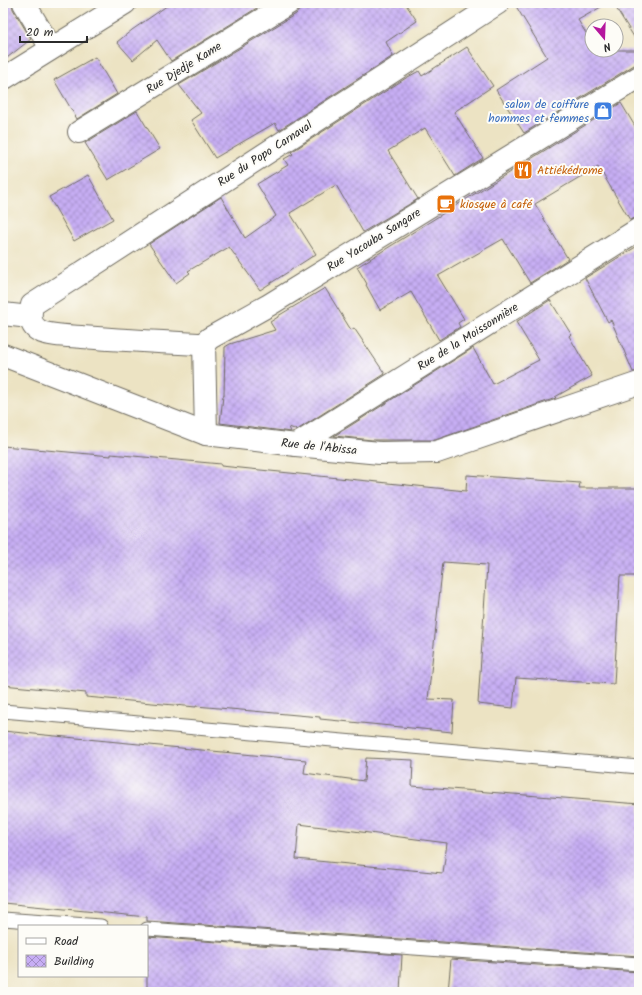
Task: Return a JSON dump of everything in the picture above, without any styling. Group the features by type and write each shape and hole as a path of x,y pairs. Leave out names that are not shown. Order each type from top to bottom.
{"street":[{"path":"24,3 51,48"},
{"path":"3,79 125,3"},
{"name":"Rue Djedje Kame","path":"79,132 289,3"},
{"name":"Rue du Popo Carnaval","path":"31,311 498,3"},
{"name":"Rue Yacouba Sangare","path":"207,340 269,305 639,77"},
{"name":"Rue de la Moissonnière","path":"296,446 639,229"},
{"path":"3,314 31,311 33,325 40,332 61,335 144,342 198,344 207,340 206,434"},
{"name":"Rue de l'Abissa","path":"3,355 206,434 296,446 380,453 437,452 639,382"}],"lane":[{"path":"3,711 639,767"},
{"path":"3,919 87,925"},
{"path":"148,929 639,964"}],"building":[{"path":"3,3 12,3 13,9 31,39 3,61"},
{"path":"171,3 265,3 171,61 157,40 133,60 117,42"},
{"path":"301,3 405,3 417,21 386,42 393,56 279,130 275,123 215,158 191,120 201,113 179,85 296,14 300,9"},
{"path":"514,3 608,3 578,20 584,30 584,58 624,58 624,50 639,50 639,62 524,133 496,90 547,57"},
{"path":"613,3 639,3 639,45 624,21 624,18 622,18"},
{"path":"467,47 493,86 454,112 483,158 455,176 425,128 388,151 418,199 363,232 336,185 290,213 316,254 260,290 229,247 188,271 190,273 176,283 149,244 221,197 245,238 276,216 257,184 288,165 284,159 293,154 291,152 406,78 419,71 422,76"},
{"path":"95,57 117,94 77,119 54,80"},
{"path":"621,103 639,133 639,217 630,220 598,166 535,204 568,259 530,283 503,239 438,276 464,319 458,323 460,327 439,340 411,292 380,310 357,267"},
{"path":"137,111 160,149 108,180 85,143"},
{"path":"88,175 113,219 74,241 49,197"},
{"path":"639,245 639,371 633,372 611,320 608,322 585,278"},
{"path":"325,288 351,330 354,328 385,374 297,430 289,427 291,432 220,423 224,396 225,347 230,344 275,330 270,322"},
{"path":"550,300 571,334 569,336 592,376 555,397 556,398 435,440 372,440 334,436 473,348 493,384 539,360 516,322"},
{"path":"3,446 221,464 221,466 466,491 467,475 580,483 579,488 639,488 639,576 620,576 614,684 516,678 513,708 478,704 487,565 443,562 428,699 454,700 452,732 320,719 320,717 86,697 86,693 3,685"},
{"path":"3,731 306,760 304,773 364,781 366,758 413,760 412,786 639,804 639,956 147,921 147,917 3,903","holes":["299,824 447,843 443,873 296,859"]},
{"path":"148,937 402,955 400,992 147,992"},
{"path":"451,959 639,972 639,992 448,992"}],"place":[{"name":"salon de coiffure hommes et femmes","path":"603,111"},
{"name":"Attiékédrome","path":"523,170"},
{"name":"kiosque à café","path":"446,204"}]}
